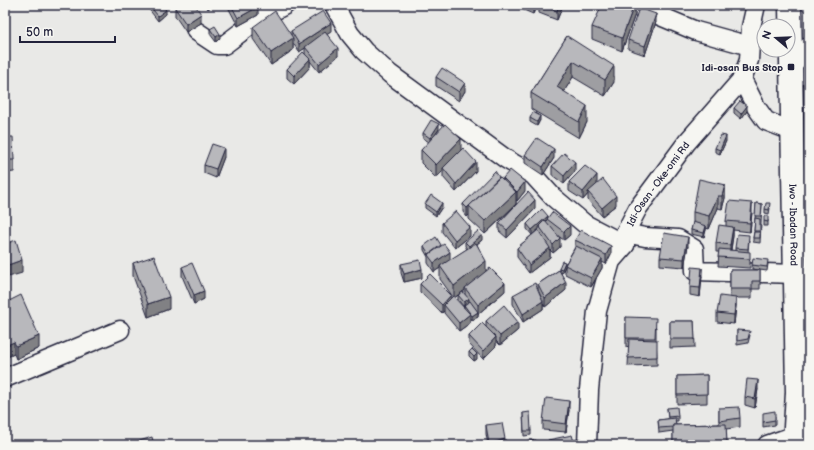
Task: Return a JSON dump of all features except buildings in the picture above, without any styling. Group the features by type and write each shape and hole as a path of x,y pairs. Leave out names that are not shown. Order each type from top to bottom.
{"main road":[{"name":"Iwo - Ibadan Road","path":"790,5 795,274 803,397 794,441"}],"street":[{"path":"196,31 217,45 224,45 257,20 284,5"},
{"path":"334,5 350,34 364,51 390,74 506,159 533,175 553,197 585,224 625,239 645,237 678,239 694,249 695,271 795,274"},
{"path":"634,5 696,31 750,46"},
{"path":"756,5 750,26 749,60 742,79 756,107 766,121 792,131"},
{"path":"791,67 809,46"},
{"name":"Idi-Osan - Oke-omi Rd","path":"587,445 589,390 597,311 611,261 625,239 638,208 687,142 742,79"},
{"path":"5,378 120,330"},
{"path":"766,445 794,441"}],"place":[{"name":"Idi-osan Bus Stop","path":"791,67"}]}
